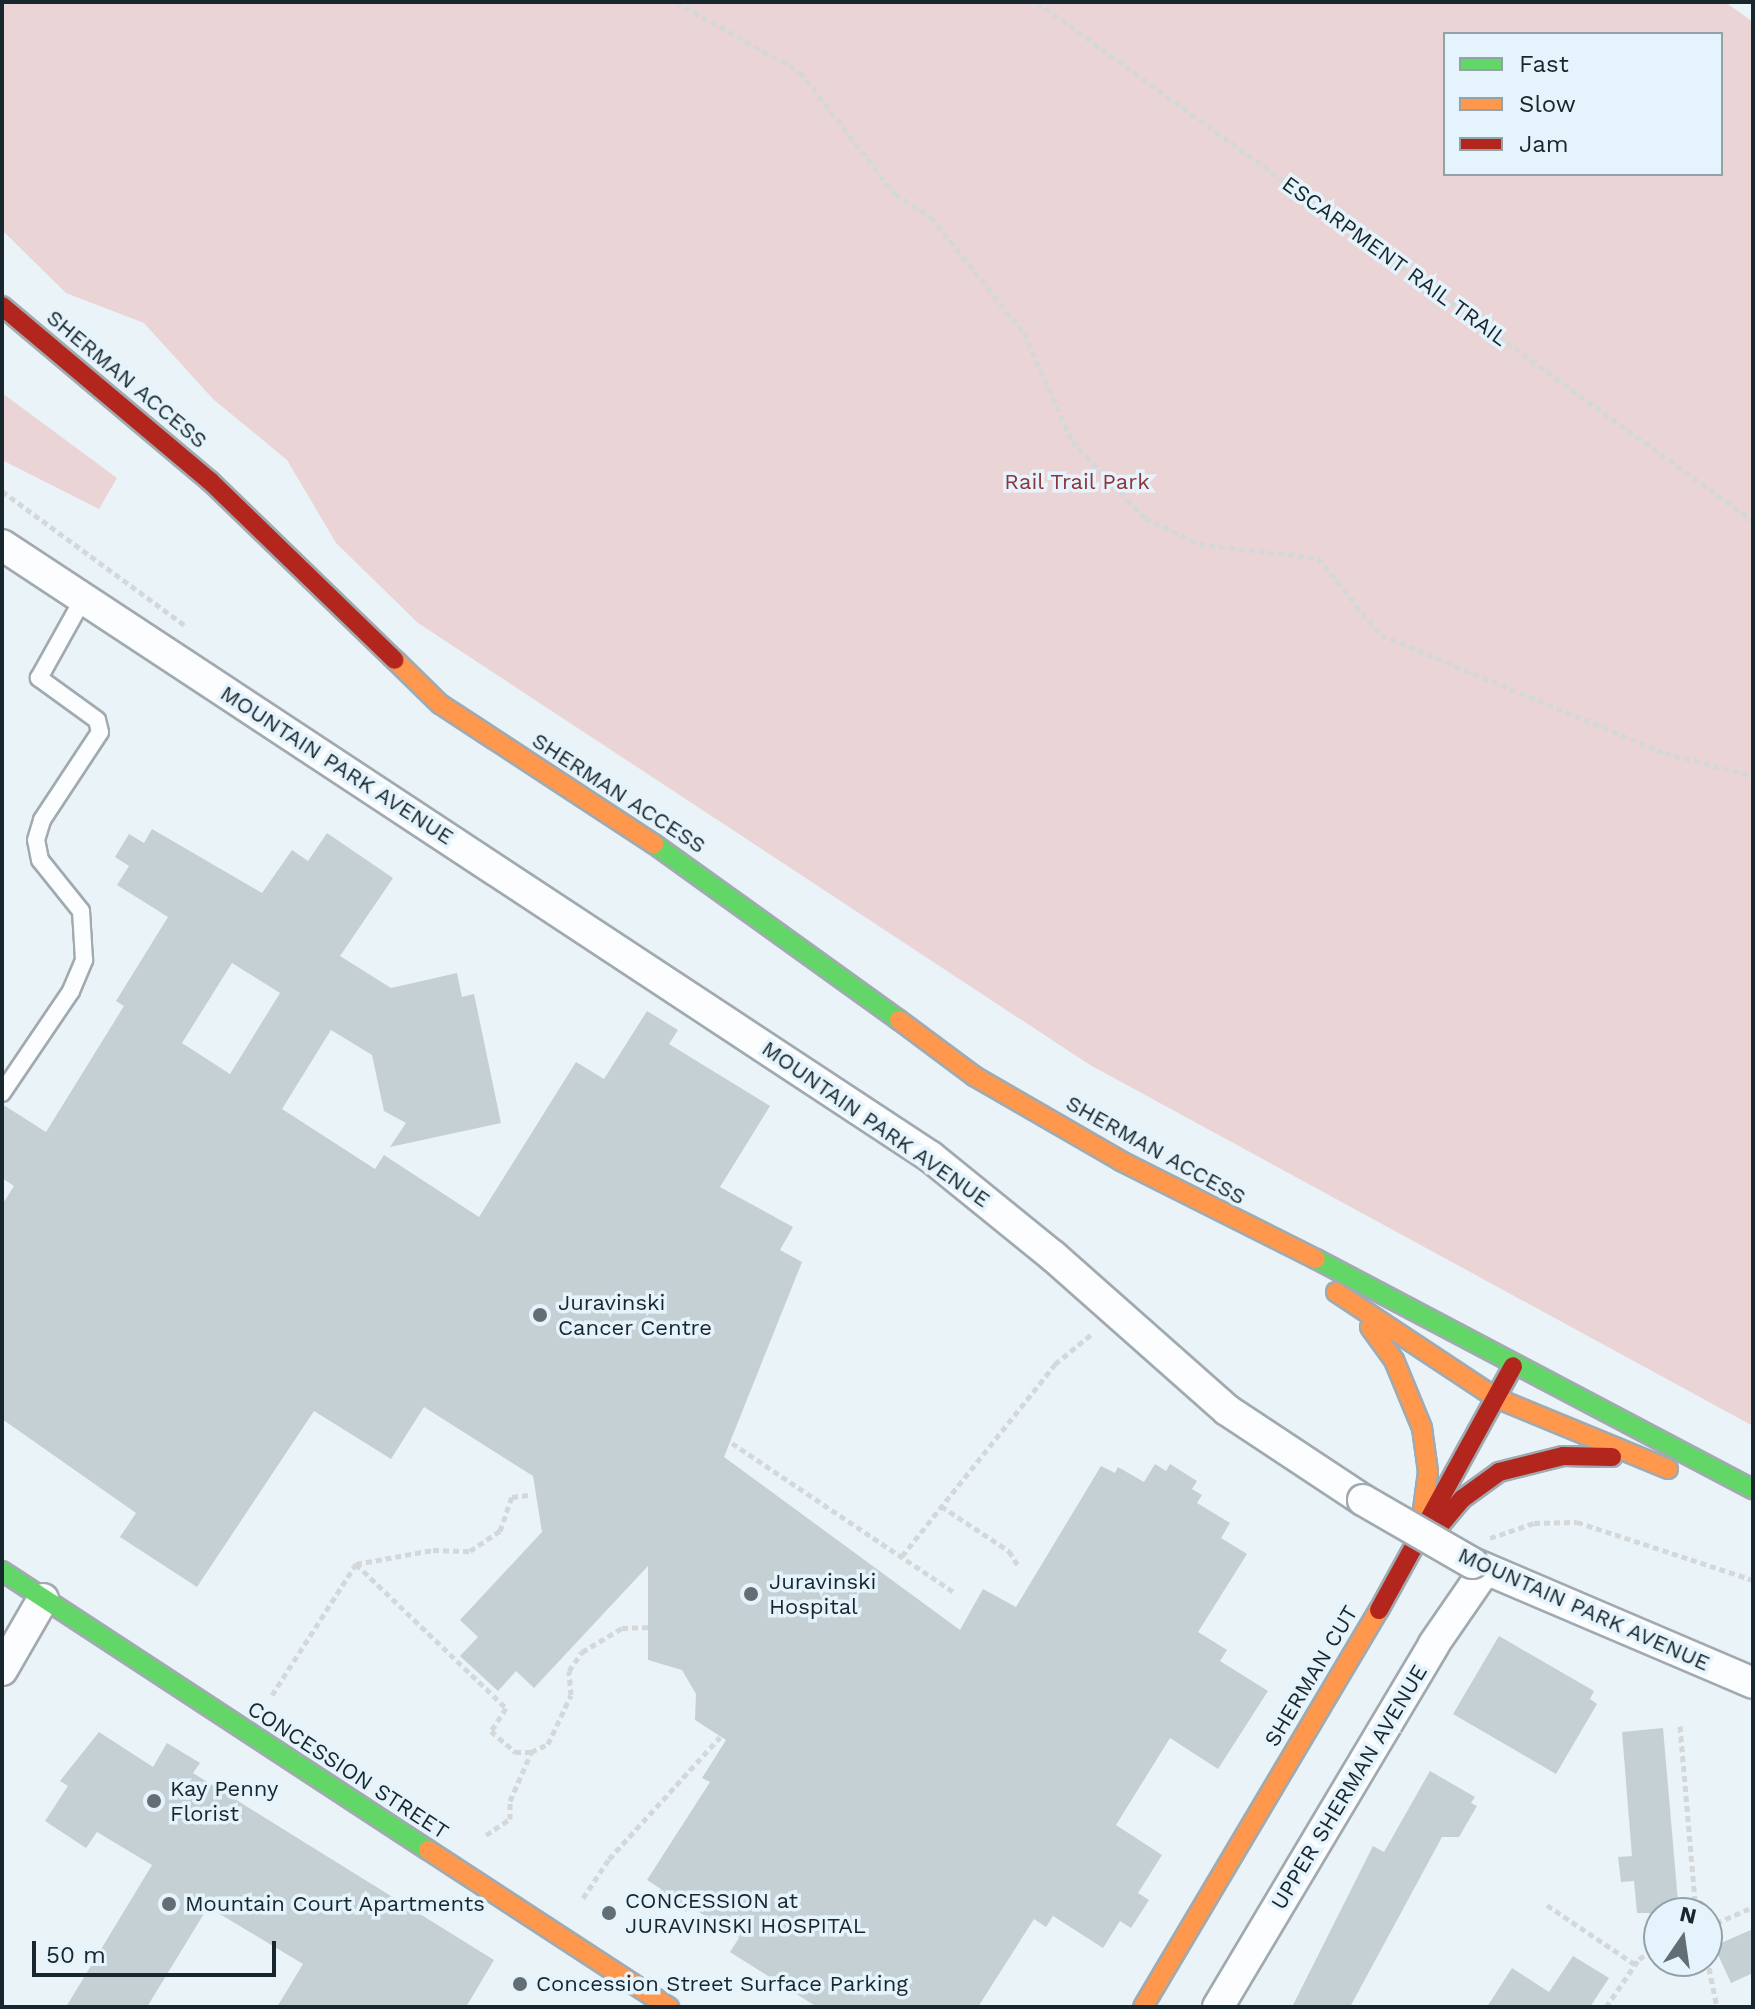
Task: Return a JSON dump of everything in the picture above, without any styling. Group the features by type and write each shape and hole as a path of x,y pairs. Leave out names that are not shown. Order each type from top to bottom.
{"main road":[{"name":"SHERMAN ACCESS","path":"2,306 210,481 311,584 440,704 713,882 974,1076 1270,1239 1390,1296 1513,1366 1753,1489"},
{"name":"SHERMAN ACCESS","path":"1270,1239 1345,1298 1496,1398 1753,1508"},
{"path":"1345,1298 1394,1360 1422,1428 1428,1472 1425,1508 1404,1567"},
{"name":"SHERMAN CUT","path":"1143,2007 1404,1567 1513,1366"},
{"path":"1404,1567 1462,1499 1499,1472 1563,1456 1613,1457 1665,1468"},
{"name":"CONCESSION STREET","path":"2,1571 669,2007"}],"street":[{"name":"MOUNTAIN PARK AVENUE","path":"3,548 907,1141 973,1188 1227,1410 1363,1500 1753,1683"},
{"name":"UPPER SHERMAN AVENUE","path":"1218,2007 1434,1644 1481,1557"},
{"path":"2,1670 43,1599"}],"lane":[{"path":"2,1093 71,991 84,960 81,911 40,860 36,840 42,820 100,732 97,720 39,678 83,599"}],"path":[{"path":"676,2 800,72 895,194 931,217 1024,333 1072,441 1145,518 1199,544 1318,558 1381,635 1665,753 1753,776"},
{"name":"ESCARPMENT RAIL TRAIL","path":"1037,2 1753,521"},
{"path":"2,491 194,632"},
{"path":"902,1556 1055,1364 1117,1313"},
{"path":"732,1443 955,1593"},
{"path":"272,1695 356,1564 433,1550 470,1551 500,1531 512,1497 528,1495"},
{"path":"941,1506 1009,1551 1019,1567"},
{"path":"1481,1557 1534,1523 1577,1522 1753,1580"},
{"path":"356,1564 506,1708 491,1724 494,1736 515,1752 531,1752 548,1744 571,1695 569,1671 582,1652 622,1628 651,1627"},
{"path":"1680,1726 1695,1897"},
{"path":"583,1898 609,1859 720,1737"},
{"path":"486,1835 510,1819 510,1801 531,1752"},
{"path":"1547,1905 1636,1965"},
{"path":"1723,1920 1753,1907"},
{"path":"1606,2007 1643,1959"},
{"path":"1711,1977 1717,2007"}],"green space":[{"name":"Rail Trail Park","path":"2,2 1725,2 1753,22 1753,1426 1090,1065 418,623 336,543 287,460 213,399 144,323 66,293 2,230"},
{"path":"2,393 117,478 99,509 2,460"}],"building":[{"path":"152,829 262,893 292,850 308,861 327,833 393,878 340,956 391,988 457,973 462,997 474,994 501,1123 390,1147 406,1123 384,1111 372,1055 331,1030 282,1109 375,1169 384,1155 479,1217 576,1062 604,1079 647,1011 678,1030 669,1044 770,1106 720,1187 793,1227 780,1250 802,1262 724,1457 960,1630 983,1589 1016,1607 1101,1466 1115,1473 1118,1467 1144,1482 1155,1464 1166,1471 1170,1464 1197,1481 1192,1489 1202,1495 1197,1503 1230,1523 1221,1538 1247,1554 1198,1632 1227,1650 1220,1661 1268,1691 1218,1769 1170,1738 1116,1825 1162,1855 1138,1893 1149,1900 1131,1928 1120,1921 1103,1948 1053,1916 1046,1927 1034,1919 978,2007 817,2007 730,1952 739,1938 690,1906 686,1912 658,1894 661,1889 647,1880 710,1782 702,1778 726,1740 695,1720 696,1694 682,1670 648,1660 648,1566 534,1688 516,1671 498,1691 460,1656 478,1637 460,1620 542,1532 533,1476 424,1407 391,1459 314,1411 197,1587 120,1537 136,1513 2,1419 2,1205 14,1186 2,1178 2,1104 46,1132 124,1006 116,1001 168,917 117,885 129,866 115,857 129,834 144,843","holes":["232,963 280,993 230,1074 182,1043"]},
{"path":"1499,1636 1594,1691 1590,1699 1597,1704 1556,1774 1453,1714"},
{"path":"1663,1728 1678,1897 1643,1897 1643,1913 1637,1913 1634,1881 1621,1882 1618,1857 1632,1856 1622,1732"},
{"path":"99,1732 153,1767 167,1743 200,1763 193,1773 494,1960 466,2007 277,2007 303,1964 208,1907 147,2007 66,2007 152,1865 97,1832 86,1848 45,1821 68,1786 60,1781"},
{"path":"1430,1771 1475,1797 1471,1803 1477,1806 1459,1837 1442,1837 1350,2007 1292,2007 1373,1846 1384,1852"},
{"path":"1753,1929 1753,1973 1731,1983 1723,1966 1723,1942"},
{"path":"1573,1956 1609,1978 1590,2007 1487,2007 1512,1968 1549,1992"}],"traffic: fast":[{"path":"654,844 899,1020"},
{"path":"1316,1259 1753,1489"},
{"path":"2,1571 428,1850"}],"traffic: slow":[{"path":"395,660 440,704 654,844"},
{"path":"899,1020 974,1076 1121,1161 1316,1259"},
{"path":"1336,1292 1496,1398 1668,1469"},
{"path":"1370,1327 1394,1360 1422,1428 1428,1472 1422,1517"},
{"path":"1143,2007 1379,1610"},
{"path":"428,1850 669,2007"}],"traffic: jam":[{"path":"2,306 210,481 395,660"},
{"path":"1379,1610 1513,1366"},
{"path":"1441,1524 1462,1499 1499,1472 1563,1456 1612,1457"}],"place":[{"name":"Juravinski Cancer Centre","path":"540,1315"},
{"name":"Juravinski Hospital","path":"751,1594"},
{"name":"Kay Penny Florist","path":"154,1801"},
{"name":"Mountain Court Apartments","path":"169,1904"},
{"name":"CONCESSION at JURAVINSKI HOSPITAL","path":"609,1913"},
{"name":"Concession Street Surface Parking","path":"520,1984"}]}
